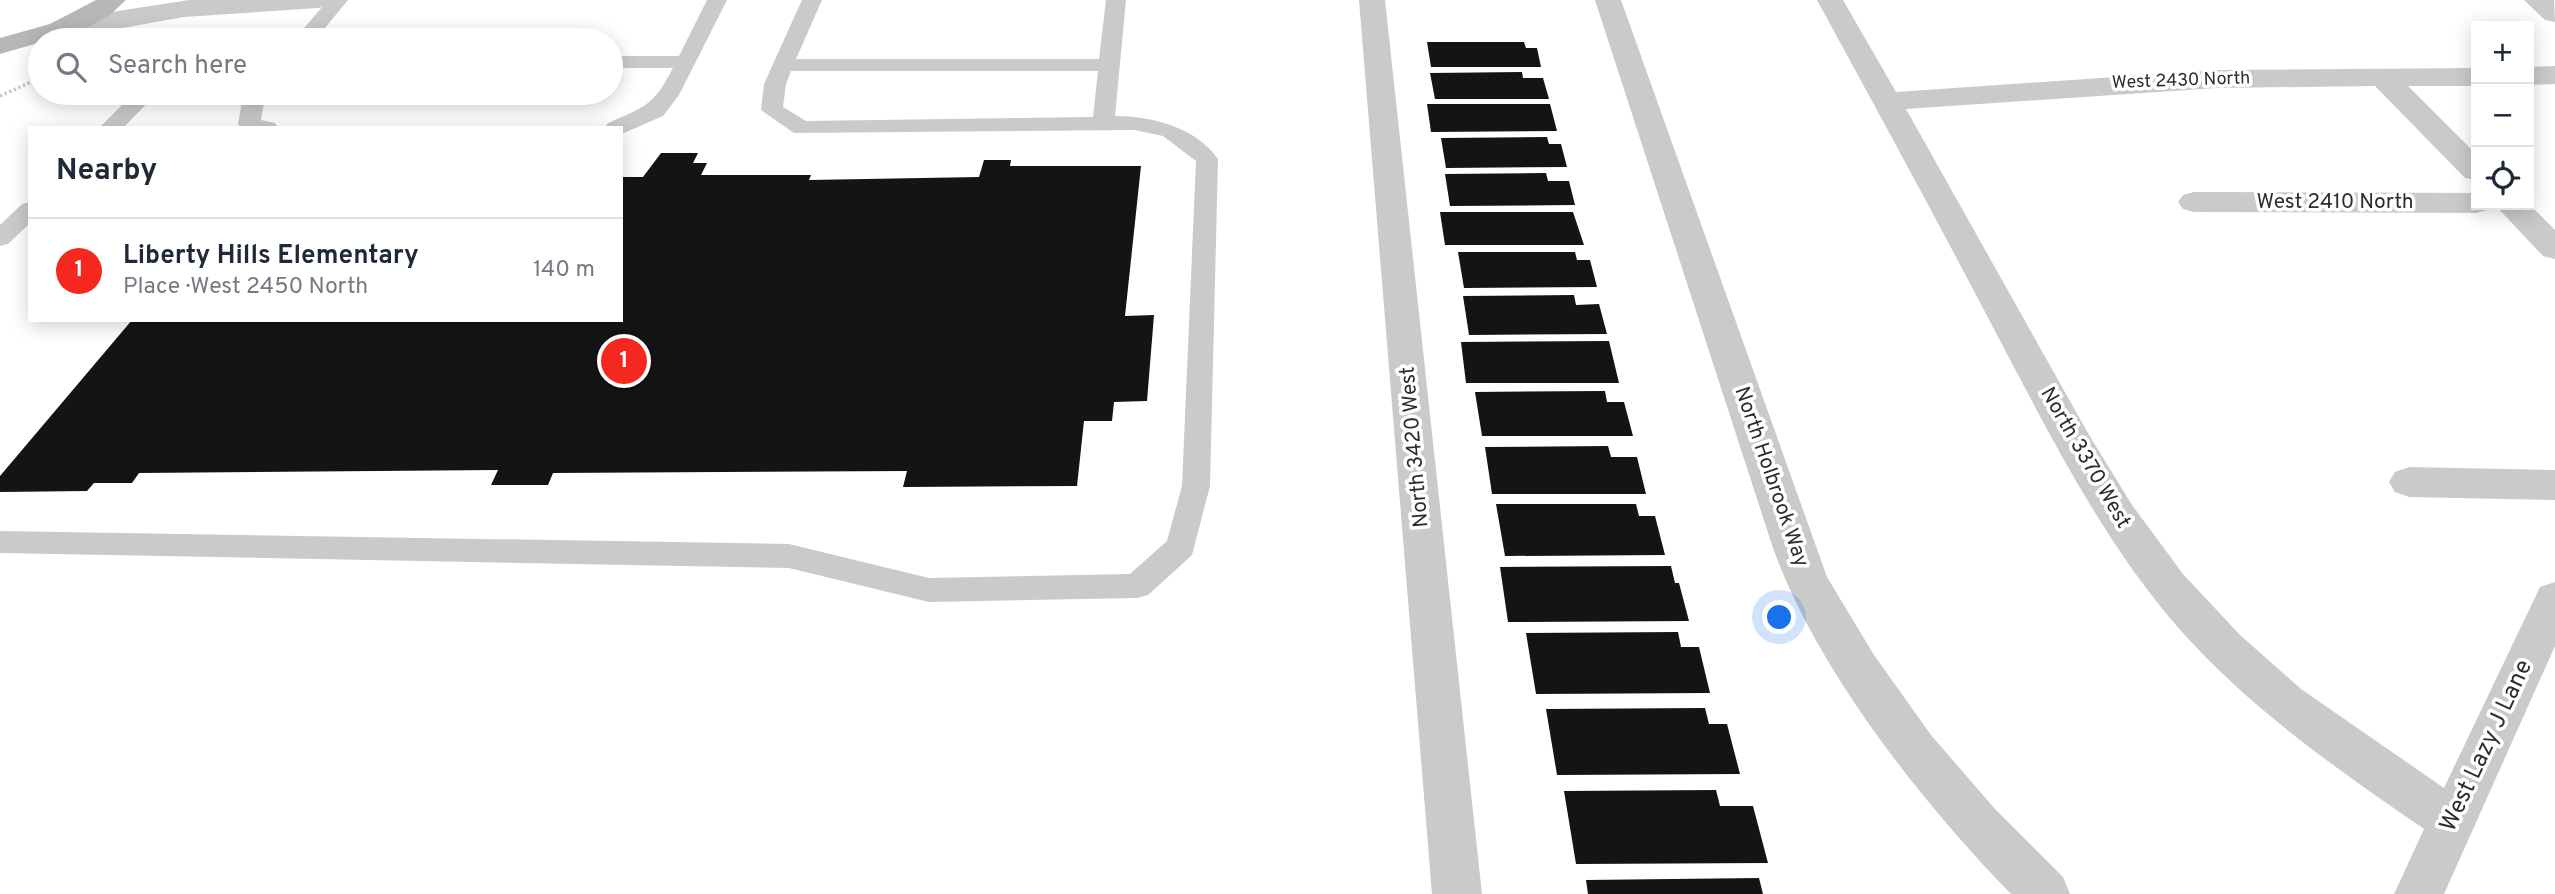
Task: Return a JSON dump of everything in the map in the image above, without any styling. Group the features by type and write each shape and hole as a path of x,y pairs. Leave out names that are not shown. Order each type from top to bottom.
{"street":[{"path":"65,28 80,22 113,0"},
{"path":"72,28 109,19 176,9 318,0"},
{"name":"North 3420 West","path":"1372,0 1457,894"},
{"name":"North Holbrook Way","path":"1608,0 1779,505 1808,582 1855,665 1922,756 2045,894"},
{"name":"North 3370 West","path":"1830,0 2073,442 2130,534 2154,566 2196,619 2271,692 2339,744 2453,821"},
{"path":"2537,0 2555,14"},
{"path":"7,48 28,41"},
{"path":"2534,76 2555,75"},
{"name":"West 2430 North","path":"1887,100 2217,79 2471,77"},
{"path":"2383,78 2471,166"},
{"name":"West 2410 North","path":"2194,202 2471,203"},
{"path":"2516,210 2555,249"},
{"path":"2409,482 2555,485"},
{"name":"West Lazy J Lane","path":"2419,894 2555,599"}],"lane":[{"path":"314,28 338,0"},
{"path":"621,126 656,111 672,91 717,0"},
{"path":"0,542 789,556 929,590 1137,586 1181,547 1196,486 1206,159 1170,131 1134,123 802,128 772,110 775,84 812,0"},
{"path":"1103,124 1116,0"},
{"path":"623,62 687,62"},
{"path":"784,65 1108,65"},
{"path":"112,126 134,105"},
{"path":"252,105 249,124 258,126"},
{"path":"0,239 28,211"}],"path":[{"path":"0,96 28,83"}],"building":[{"path":"1427,42 1524,42 1526,48 1537,48 1541,67 1431,67"},
{"path":"1522,72 1523,78 1543,78 1549,99 1435,99 1430,73"},
{"path":"1427,104 1550,104 1557,131 1431,132"},
{"path":"1547,137 1549,144 1561,144 1567,167 1446,168 1441,138"},
{"path":"661,153 698,153 693,163 707,163 701,175 811,175 809,180 979,177 984,160 1011,160 1010,166 1141,166 1125,316 1154,315 1147,401 1114,402 1112,421 1084,421 1077,486 903,487 907,471 553,473 548,485 491,485 498,470 139,473 132,483 94,483 87,491 0,492 0,476 130,322 623,322 623,177 643,177"},
{"path":"1546,173 1548,181 1569,181 1575,205 1450,206 1445,174"},
{"path":"1440,212 1573,212 1584,245 1445,245"},
{"path":"1458,252 1575,252 1577,260 1590,260 1597,287 1464,288"},
{"path":"1574,295 1576,305 1599,304 1607,334 1469,335 1463,296"},
{"path":"1609,341 1619,383 1466,383 1461,342"},
{"path":"1605,391 1607,402 1624,402 1633,436 1482,436 1475,392"},
{"path":"1608,446 1611,457 1637,457 1646,494 1492,494 1485,447"},
{"path":"1496,504 1636,504 1639,516 1655,516 1665,555 1505,556"},
{"path":"1671,566 1675,583 1679,583 1689,621 1508,622 1500,567"},
{"path":"1678,632 1681,647 1699,647 1710,693 1536,694 1526,633"},
{"path":"1705,708 1709,724 1727,724 1740,774 1557,775 1546,709"},
{"path":"1716,790 1720,806 1753,806 1768,863 1576,864 1564,791"},
{"path":"1759,878 1763,894 1588,894 1586,880"}],"place":[{"name":"Liberty Hills Elementary","path":"624,361"}]}
